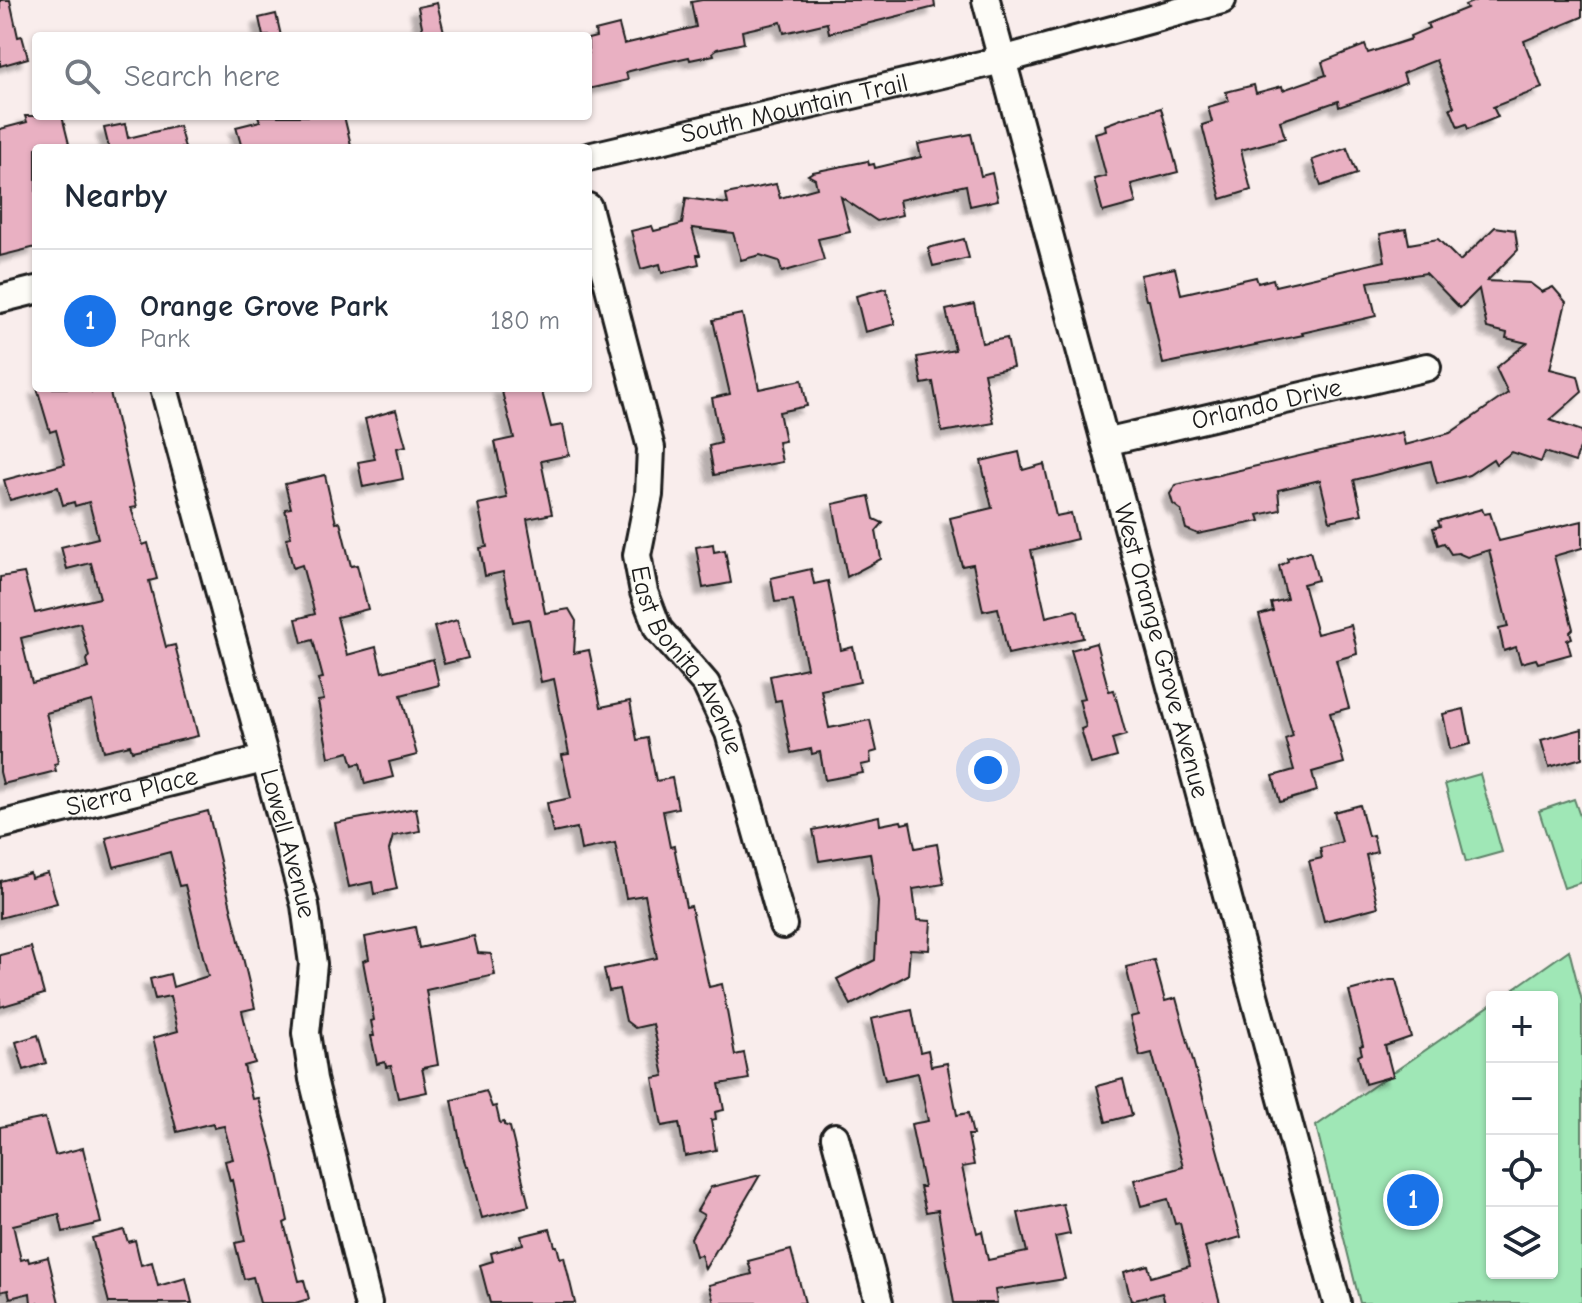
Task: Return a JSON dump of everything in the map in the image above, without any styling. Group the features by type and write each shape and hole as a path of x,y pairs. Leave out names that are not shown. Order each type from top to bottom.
{"street":[{"name":"West Orange Grove Avenue","path":"986,0 1337,1303"},
{"name":"South Mountain Trail","path":"592,156 1002,60 1222,0"},
{"name":"East Bonita Avenue","path":"592,222 651,448 649,495 637,555 644,592 658,629 706,684 729,733 783,925"},
{"path":"0,299 32,291"},
{"name":"Orlando Drive","path":"1105,442 1427,367"},
{"name":"Lowell Avenue","path":"165,392 305,905 313,964 306,1033 313,1079 368,1303"},
{"name":"Sierra Place","path":"0,825 263,759"},
{"path":"835,1137 879,1303"}],"green space":[{"path":"1480,774 1502,852 1466,862 1445,784"},
{"path":"1574,799 1582,822 1582,882 1564,888 1539,811"},
{"path":"1569,950 1582,1001 1582,1303 1360,1303 1316,1126 1486,1008 1486,1279 1558,1279 1558,991 1511,991"}],"building":[{"path":"0,0 10,0 18,37 22,36 28,58 0,66"},
{"path":"934,0 935,7 829,33 827,23 784,33 781,22 742,31 744,43 717,49 714,55 690,60 689,57 626,72 628,80 592,88 592,38 596,37 595,31 619,25 624,44 696,27 691,2"},
{"path":"1477,0 1582,0 1582,17 1524,41 1542,88 1493,107 1498,117 1468,129 1466,124 1458,127 1450,108 1454,107 1436,60 1403,73 1406,82 1379,93 1339,107 1338,101 1280,121 1285,138 1241,150 1251,190 1221,199 1202,125 1212,122 1208,107 1229,101 1226,92 1254,85 1256,93 1282,86 1283,90 1326,75 1322,62 1365,45 1368,53 1411,39 1410,36 1429,28 1427,24 1467,8 1465,5"},
{"path":"437,3 444,32 423,32 418,7"},
{"path":"276,14 280,32 262,32 259,18"},
{"path":"1161,108 1178,172 1131,184 1136,203 1103,212 1094,179 1106,176 1095,133 1106,130 1105,125"},
{"path":"25,116 32,116 32,120 63,120 69,144 32,144 32,248 0,256 0,129 27,122"},
{"path":"345,120 351,144 241,144 236,127 260,121"},
{"path":"125,124 128,138 179,126 184,144 108,144 104,128"},
{"path":"971,134 981,176 992,173 998,200 970,206 966,185 899,200 902,215 877,221 841,197 850,232 818,239 824,260 782,272 779,261 760,255 741,260 733,233 692,228 700,255 697,255 699,264 662,273 660,264 641,269 631,231 652,226 654,231 682,224 686,198 728,204 726,194 776,184 780,198 817,188 815,179 808,175 813,172 868,161 875,168 921,157 918,144"},
{"path":"1347,148 1357,174 1321,186 1312,160"},
{"path":"1495,227 1515,230 1518,250 1487,281 1530,283 1542,292 1553,287 1566,302 1550,369 1578,376 1582,392 1550,420 1582,431 1582,443 1575,462 1545,452 1541,462 1512,452 1496,464 1493,459 1469,475 1437,484 1431,461 1354,480 1362,514 1330,521 1320,480 1278,490 1280,510 1258,515 1260,521 1198,534 1186,529 1181,510 1173,504 1170,494 1176,485 1402,432 1405,445 1450,433 1508,393 1496,368 1527,343 1506,338 1507,333 1487,328 1479,289 1460,308 1426,273 1368,282 1376,316 1303,335 1163,364 1149,300 1146,300 1140,275 1175,268 1181,294 1256,277 1258,283 1273,279 1275,286 1385,261 1380,234 1406,229 1409,244 1438,239 1460,261"},
{"path":"964,239 969,258 933,266 928,248"},
{"path":"886,288 895,324 865,332 856,296"},
{"path":"974,304 982,343 1007,338 1013,367 984,373 994,423 942,432 933,382 922,384 917,357 955,350 946,310"},
{"path":"742,314 759,389 802,380 807,406 779,412 785,441 778,442 782,462 714,475 709,446 721,443 712,398 730,394 713,320"},
{"path":"38,392 110,392 137,507 131,508 143,545 148,543 157,579 149,581 166,647 175,645 198,736 132,751 130,745 104,751 92,701 46,713 57,756 58,763 54,764 56,771 3,784 0,772 0,577 24,573 35,613 100,598 91,563 67,569 61,547 98,538 89,502 63,505 58,487 10,500 4,480 65,464 56,430 50,432","holes":["80,623 89,656 89,668 32,683 21,638"]},
{"path":"502,392 542,392 551,427 563,425 569,455 541,461 552,514 527,519 545,613 569,609 576,621 574,653 589,650 601,707 630,701 637,740 648,738 656,781 672,778 678,808 663,811 670,847 674,846 686,907 691,906 709,987 722,984 735,1055 744,1053 749,1079 719,1084 724,1110 715,1112 716,1119 711,1120 716,1150 685,1156 679,1123 662,1126 653,1078 664,1076 653,1024 635,1028 626,1021 619,989 609,991 604,969 657,958 645,895 626,898 615,843 581,850 577,828 553,833 547,803 571,798 562,755 569,754 554,679 541,682 529,619 513,622 503,572 485,576 480,548 487,547 478,504 507,498 495,442 514,438"},
{"path":"396,410 406,446 397,448 403,479 363,487 358,462 375,459 365,419"},
{"path":"1019,452 1023,470 1044,464 1056,516 1071,513 1077,539 1031,550 1046,617 1075,610 1083,638 1008,654 998,608 983,611 973,564 962,566 950,518 992,508 981,461"},
{"path":"325,475 336,523 340,522 351,566 357,565 368,609 337,617 347,655 376,647 382,672 433,659 439,685 401,695 417,755 389,762 393,777 365,784 360,763 353,765 349,752 329,757 318,701 324,700 318,679 323,678 313,640 302,643 296,619 315,614 302,565 293,568 286,538 291,537 285,509 291,508 285,484"},
{"path":"869,496 874,519 883,523 876,531 881,559 847,577 833,504"},
{"path":"1482,509 1484,514 1490,513 1499,541 1582,521 1582,548 1554,556 1573,629 1570,632 1572,638 1567,640 1571,654 1538,663 1536,659 1521,663 1516,647 1504,651 1499,629 1508,627 1489,550 1467,557 1451,554 1444,543 1438,545 1433,528 1440,526 1438,521"},
{"path":"713,544 714,552 725,550 731,583 703,588 696,547"},
{"path":"1310,551 1318,580 1303,584 1317,634 1351,625 1356,646 1357,654 1336,660 1349,708 1330,713 1344,763 1312,772 1317,791 1280,802 1273,776 1294,770 1285,739 1293,736 1259,615 1273,611 1271,603 1287,599 1279,566 1288,561 1287,558"},
{"path":"811,569 814,584 828,581 841,650 853,647 860,682 821,690 829,728 870,720 877,751 870,753 871,763 861,765 863,773 825,780 820,752 812,754 811,749 791,753 781,700 775,701 770,676 807,668 793,600 775,602 771,578"},
{"path":"457,620 468,658 444,664 434,627"},
{"path":"1096,643 1109,691 1114,690 1126,735 1112,739 1117,757 1091,764 1081,729 1086,727 1079,699 1085,698 1071,650"},
{"path":"1464,709 1471,744 1450,749 1443,714"},
{"path":"1582,729 1582,758 1549,767 1541,740"},
{"path":"1360,805 1368,836 1373,835 1377,852 1366,855 1378,907 1324,921 1309,861 1322,858 1320,848 1342,842 1334,812"},
{"path":"416,808 420,831 393,836 389,850 397,889 374,894 372,882 349,887 335,823"},
{"path":"208,811 255,1008 242,1011 255,1063 244,1066 252,1099 258,1098 288,1221 284,1223 299,1281 304,1280 309,1299 295,1303 260,1303 253,1277 244,1279 235,1243 245,1241 225,1161 233,1159 224,1126 214,1128 213,1123 177,1132 153,1038 178,1031 170,996 155,999 150,979 170,974 173,987 208,976 185,885 179,886 170,852 114,867 106,838"},
{"path":"879,816 880,825 910,822 915,848 937,844 944,884 913,889 917,920 931,921 929,950 910,949 908,975 851,1005 837,979 875,960 878,902 870,853 819,861 813,830"},
{"path":"30,873 31,878 48,873 57,903 0,918 0,881"},
{"path":"415,927 419,948 474,936 478,953 491,954 495,975 426,990 438,1065 422,1068 427,1092 398,1098 391,1066 386,1067 385,1062 377,1064 371,1036 374,1036 371,1021 374,1020 363,961 369,959 365,937"},
{"path":"31,947 44,994 0,1007 0,955"},
{"path":"1154,960 1165,1001 1176,998 1241,1237 1205,1247 1220,1303 1165,1303 1162,1293 1131,1301 1124,1272 1148,1265 1151,1277 1190,1266 1180,1223 1175,1224 1168,1199 1141,1206 1134,1180 1183,1167 1152,1053 1140,1056 1130,1017 1138,1015 1126,967"},
{"path":"1396,980 1411,1037 1385,1046 1393,1076 1365,1084 1358,1056 1362,1054 1360,1046 1363,1045 1349,991"},
{"path":"912,1010 920,1052 928,1050 931,1066 947,1063 957,1115 968,1113 973,1135 968,1135 974,1165 962,1167 977,1233 982,1231 988,1260 1027,1252 1018,1213 1063,1204 1070,1234 1055,1237 1065,1279 995,1290 997,1303 954,1303 938,1210 926,1212 920,1187 924,1187 911,1124 928,1121 918,1073 885,1080 871,1019"},
{"path":"38,1035 46,1063 24,1070 16,1042"},
{"path":"1123,1079 1132,1115 1106,1122 1097,1086"},
{"path":"486,1091 492,1107 496,1106 500,1123 504,1122 510,1127 529,1206 482,1218 463,1157 452,1100"},
{"path":"45,1118 55,1155 83,1148 101,1223 63,1232 59,1214 13,1225 21,1260 28,1258 29,1262 48,1257 59,1303 31,1303 30,1293 10,1298 8,1290 0,1292 0,1127"},
{"path":"760,1175 705,1269 701,1255 696,1256 691,1238 704,1215 697,1211 711,1187"},
{"path":"550,1229 560,1258 564,1257 575,1303 490,1303 480,1265 493,1261 491,1253 523,1244 521,1236"},
{"path":"124,1230 128,1242 135,1240 141,1265 152,1262 158,1286 186,1278 192,1303 109,1303 92,1238"},
{"path":"791,1250 805,1303 714,1303 709,1285 752,1274 748,1261"}],"place":[{"name":"Orange Grove Park","path":"1413,1200"}]}
